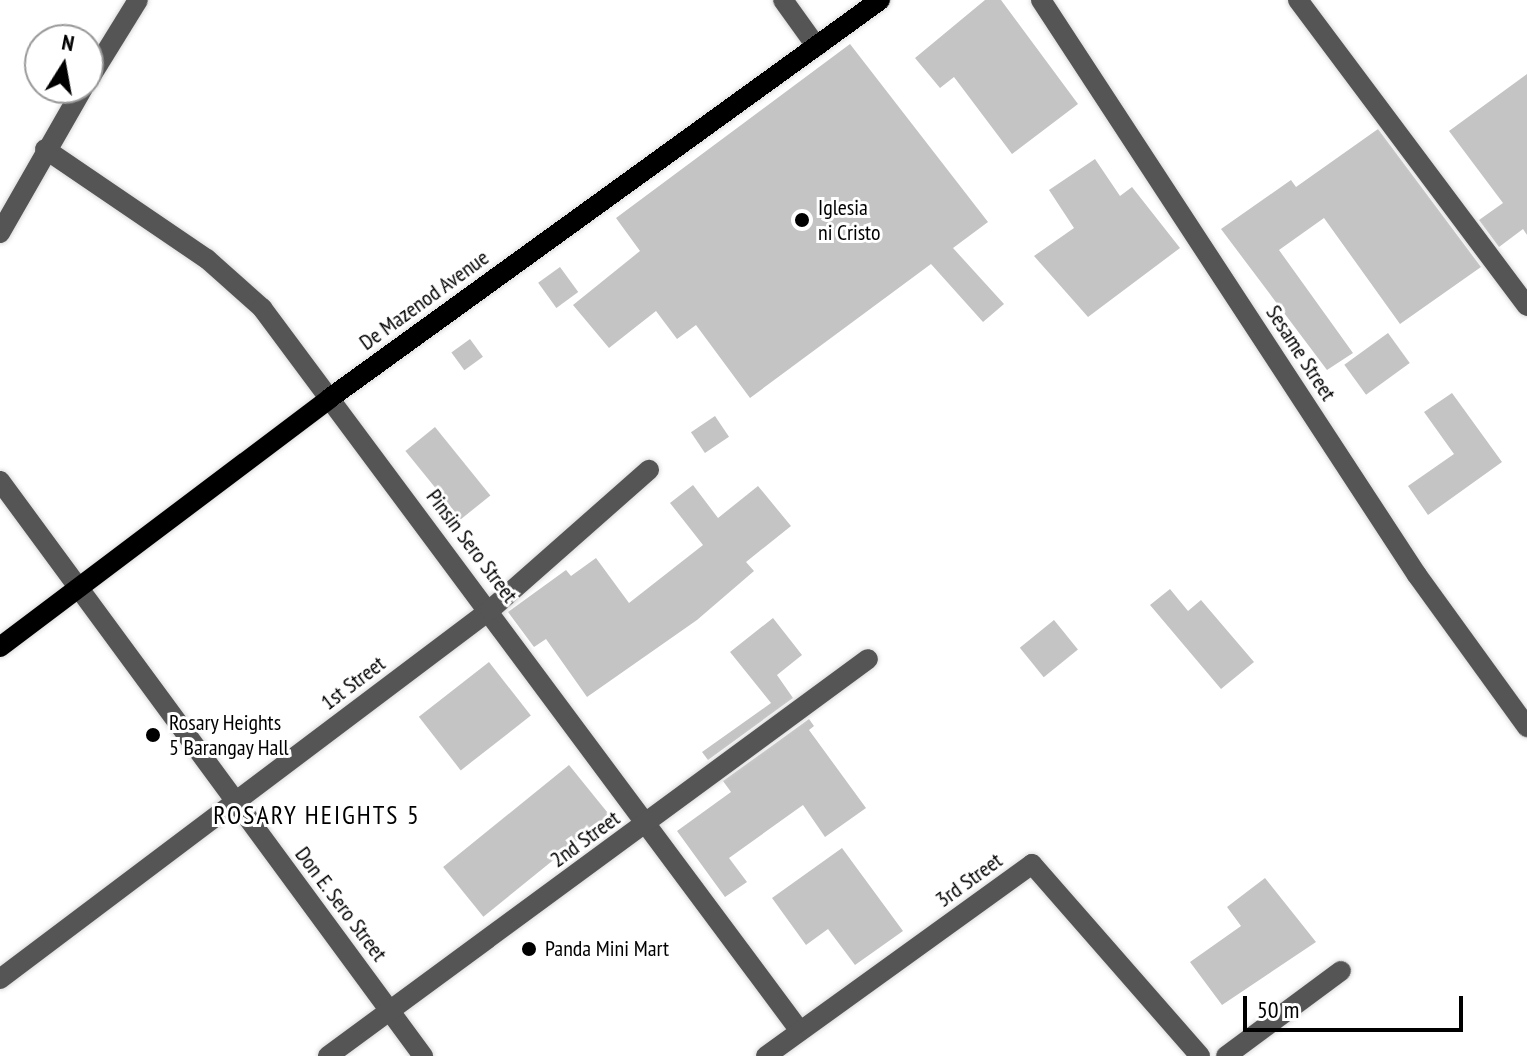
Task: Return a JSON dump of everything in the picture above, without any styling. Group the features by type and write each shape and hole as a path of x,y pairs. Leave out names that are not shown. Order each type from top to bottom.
{"main road":[{"name":"De Mazenod Avenue","path":"0,647 330,398 880,0"}],"street":[{"path":"104,55 138,0"},
{"path":"783,0 816,46"},
{"name":"Sesame Street","path":"1041,0 1417,575 1527,727"},
{"path":"1298,0 1527,306"},
{"path":"0,233 73,104"},
{"name":"Pinsin Sero Street","path":"45,149 207,259 262,308 650,822 800,1031"},
{"name":"1st Street","path":"0,979 490,610 649,470"},
{"name":"Don E. Sero Street","path":"0,481 423,1056"},
{"name":"2nd Street","path":"328,1056 868,659"},
{"name":"3rd Street","path":"766,1056 1032,864 1200,1056"},
{"path":"1226,1056 1341,971"}],"building":[{"path":"985,0 1001,0 1078,104 1012,154 954,77 940,88 915,58"},
{"name":"Iglesia ni Cristo","path":"850,44 988,222 953,248 1004,304 983,322 931,264 750,398 696,325 677,339 656,311 609,348 573,305 640,251 616,218"},
{"path":"1527,74 1527,235 1523,229 1499,247 1479,220 1503,203 1449,131"},
{"path":"1378,129 1481,267 1400,324 1324,218 1279,250 1353,353 1327,370 1221,229 1291,180 1296,187"},
{"path":"1095,159 1120,196 1132,187 1180,248 1088,317 1034,256 1074,228 1049,190"},
{"path":"560,267 578,292 556,308 538,283"},
{"path":"1388,333 1410,363 1366,395 1344,365"},
{"path":"470,339 483,357 464,370 451,353"},
{"path":"1452,393 1502,462 1428,515 1408,486 1454,454 1424,412"},
{"path":"715,416 729,437 705,453 691,432"},
{"path":"435,427 490,495 461,519 405,451"},
{"path":"693,485 718,518 758,486 791,526 746,562 754,571 697,620 587,697 546,639 534,647 508,612 566,570 571,576 596,558 629,603 703,545 670,503"},
{"path":"1170,589 1188,611 1201,600 1254,662 1221,689 1150,605"},
{"path":"773,618 802,655 777,675 793,698 708,760 702,752 771,703 730,652"},
{"path":"1054,620 1078,650 1044,677 1020,648"},
{"path":"489,662 531,716 461,770 419,717"},
{"path":"809,719 814,726 809,730 866,808 825,837 803,805 729,858 747,882 725,897 677,831 731,792 723,781"},
{"path":"569,765 609,815 483,917 443,867"},
{"path":"842,848 903,931 855,965 828,929 806,945 772,898"},
{"path":"1265,878 1316,942 1222,1005 1190,962 1241,926 1227,907"}],"place":[{"name":"Iglesia ni Cristo","path":"802,220"},
{"name":"Rosary Heights 5 Barangay Hall","path":"153,735"},
{"name":"Panda Mini Mart","path":"529,949"}],"district":[{"name":"ROSARY HEIGHTS 5","path":"317,815"}]}
